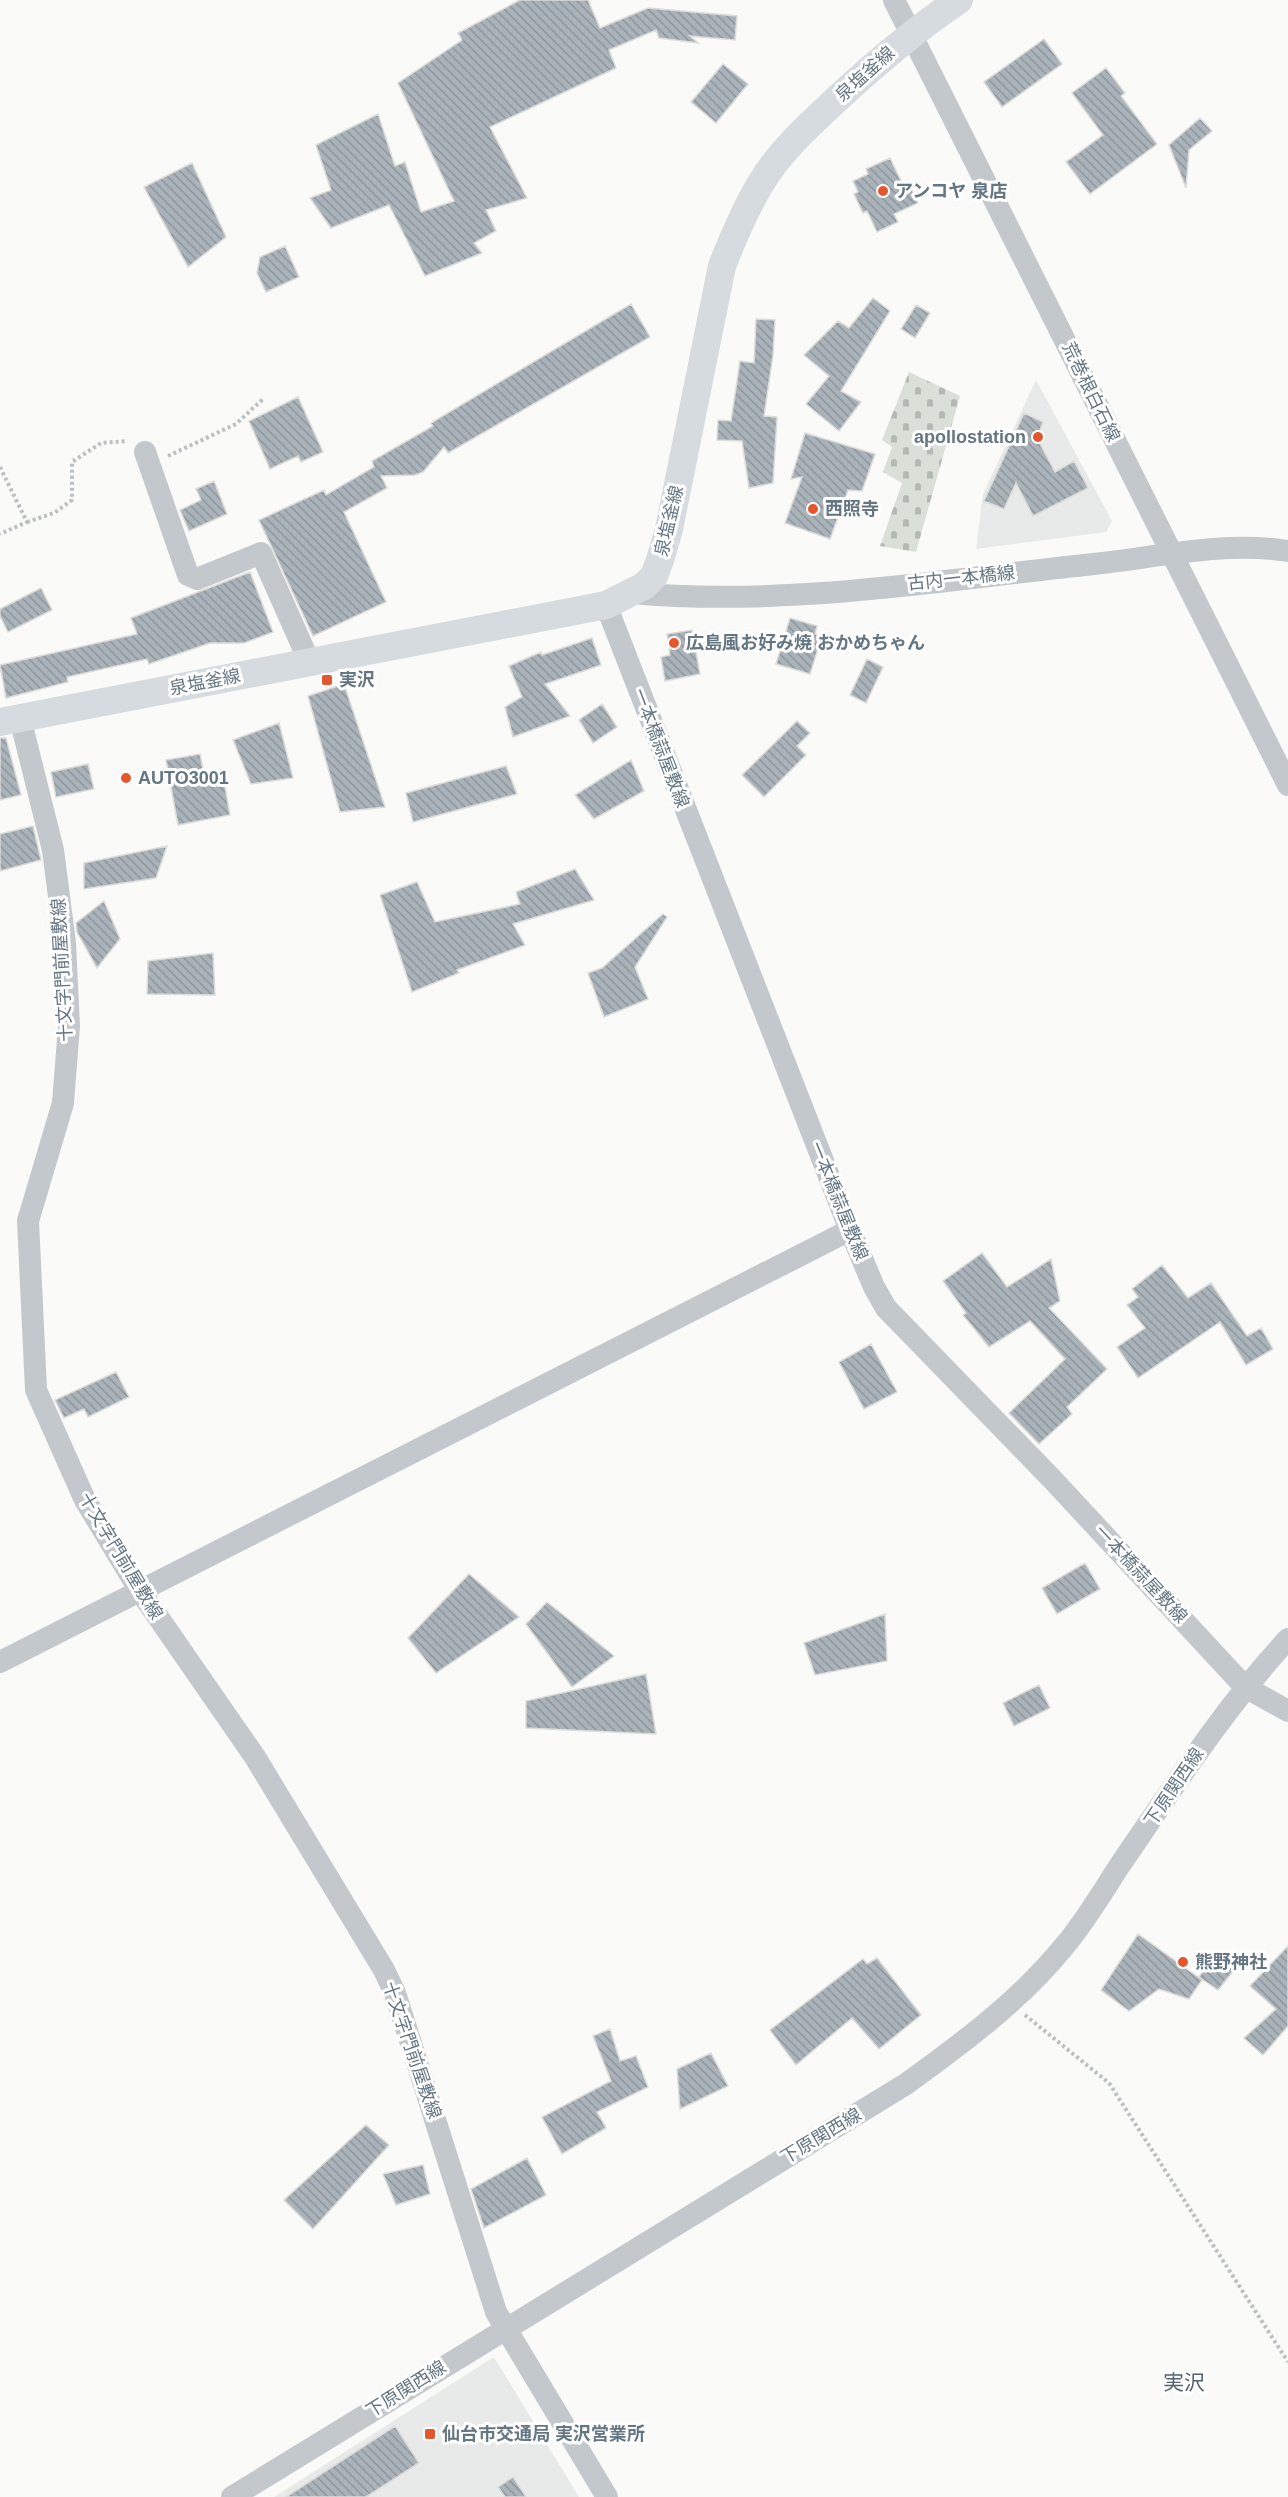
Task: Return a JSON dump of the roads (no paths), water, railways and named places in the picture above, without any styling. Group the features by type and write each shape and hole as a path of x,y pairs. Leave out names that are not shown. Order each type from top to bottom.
{"main road":[{"name":"泉塩釜線","path":"10,720 606,605 632,593 654,576 660,560 669,529 722,266 738,226 761,182 789,146 912,33 959,0"}],"street":[{"name":"荒巻根白石線","path":"894,0 1288,785"},
{"path":"145,452 188,575 197,579 261,553 309,661"},
{"name":"古内一本橋線","path":"632,593 678,597 789,597 1239,546 1288,551"},
{"name":"一本橋蒜屋敷線","path":"606,605 850,1230 874,1287 886,1308 1052,1479 1245,1687 1288,1711"},
{"name":"十文字門前屋敷線","path":"10,720 53,850 65,943 69,1026 63,1102 28,1221 36,1390 85,1500 140,1591 255,1757 384,1970 395,1993 496,2312 607,2497"},
{"path":"0,1662 850,1230"},
{"name":"下原関西線","path":"232,2497 906,2084 965,2042 1010,2003 1067,1944 1245,1687 1288,1639"}],"place":[{"name":"アンコヤ 泉店","path":"883,191"},
{"name":"apollostation","path":"1038,437"},
{"name":"西照寺","path":"813,509"},
{"name":"広島風お好み焼 おかめちゃん","path":"674,643"},
{"name":"実沢","path":"327,680"},
{"name":"AUTO3001","path":"126,778"},
{"name":"熊野神社","path":"1183,1962"},
{"name":"仙台市交通局 実沢営業所","path":"430,2434"}],"district":[{"name":"実沢","path":"1184,2382"}]}
